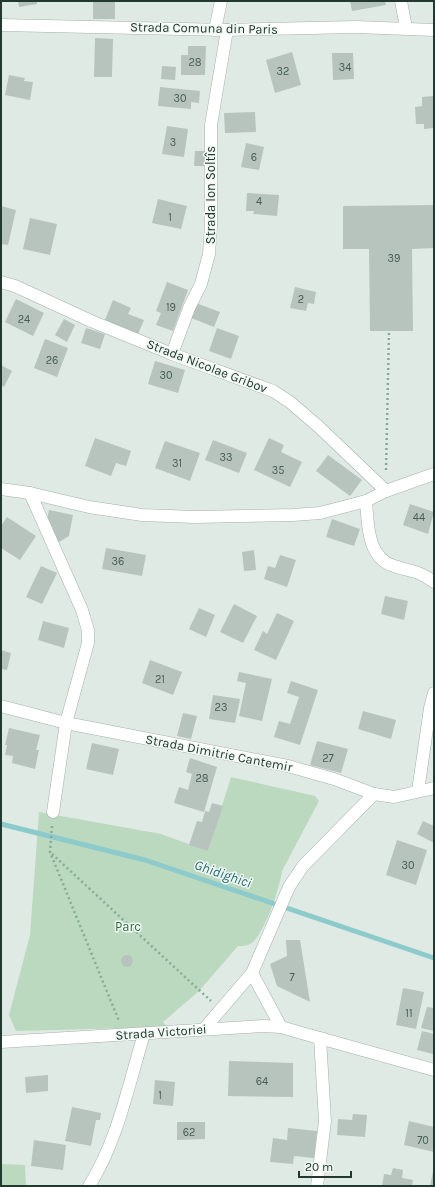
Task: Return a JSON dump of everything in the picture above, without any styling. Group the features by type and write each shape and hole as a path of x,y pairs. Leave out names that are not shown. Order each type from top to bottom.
{"street":[{"name":"Strada Ion Soltîs","path":"172,354 189,308 201,284 209,254 211,226 211,125 221,30 221,1"},
{"path":"401,1 406,28"},
{"name":"Strada Comuna din Paris","path":"1,25 221,30 356,27 434,30"},
{"name":"Strada Nicolae Gribov","path":"1,282 16,286 91,321 172,354 273,390 319,426 386,491"},
{"path":"1,488 30,493 88,507 127,512 195,517 307,514 335,510 366,502 386,491 434,474"},
{"path":"30,493 82,610 88,630 88,643 66,723 53,812"},
{"path":"366,502 368,530 371,542 377,554 394,566 418,572 434,582"},
{"path":"418,791 430,708 434,693"},
{"name":"Strada Dimitrie Cantemir","path":"1,706 66,723 288,766 334,779 374,794 394,798 434,788"},
{"path":"204,1029 252,973 289,887 303,866 374,794"},
{"path":"252,973 281,1027"},
{"name":"Strada Victoriei","path":"1,1042 204,1029 263,1026 281,1027 434,1070"},
{"path":"88,1186 100,1169 114,1133 144,1034"},
{"path":"317,1186 325,1121 320,1038"}],"path":[{"path":"386,491 389,331"},
{"path":"50,842 50,852 124,1035"},
{"path":"50,852 220,1010"}],"green space":[{"name":"Parc","path":"231,777 315,796 319,801 282,871 278,888 266,922 255,940 249,945 238,946 199,991 163,1022 167,1027 16,1031 9,1015 30,935 39,812 161,834 208,851"},
{"path":"1,1164 25,1165 26,1186 1,1186"}],"building":[{"path":"18,1 37,1 37,4 19,7"},
{"path":"93,1 115,1 115,19 93,19"},
{"path":"350,1 385,1 386,5 352,11"},
{"path":"95,38 113,39 112,77 94,77"},
{"path":"188,46 206,46 205,75 181,75 181,55 188,55"},
{"path":"292,52 301,85 275,93 266,60"},
{"path":"332,53 353,53 354,79 333,80"},
{"path":"162,66 176,67 175,80 161,79"},
{"path":"9,75 25,78 24,81 33,82 30,100 5,95"},
{"path":"160,87 200,91 199,103 191,102 191,109 158,106"},
{"path":"434,96 434,128 424,129 424,124 416,124 415,107 422,106 422,97"},
{"path":"255,112 256,132 225,133 224,113"},
{"path":"167,126 188,129 184,157 162,154"},
{"path":"246,143 264,147 259,170 241,167"},
{"path":"195,151 206,151 205,166 194,166"},
{"path":"247,193 279,195 277,216 253,214 254,211 246,211"},
{"path":"158,199 187,206 181,229 152,223"},
{"path":"434,205 434,248 412,249 413,331 370,331 369,249 343,249 343,206"},
{"path":"1,206 16,210 8,245 1,244"},
{"path":"30,218 57,224 50,255 23,249"},
{"path":"167,282 188,290 173,331 156,325 161,313 156,311"},
{"path":"295,287 316,292 314,304 308,303 306,311 290,308"},
{"path":"16,299 44,313 33,336 5,322"},
{"path":"113,300 131,308 128,314 144,320 138,334 105,320"},
{"path":"196,303 220,312 214,327 191,318"},
{"path":"64,319 75,325 67,342 55,335"},
{"path":"86,328 105,334 100,349 81,343"},
{"path":"217,328 239,336 231,359 209,351"},
{"path":"45,339 68,348 57,377 34,368"},
{"path":"155,361 185,370 178,393 148,384"},
{"path":"1,365 12,371 4,387 1,385"},
{"path":"95,438 131,451 126,466 116,463 111,476 85,466"},
{"path":"269,438 284,445 281,452 302,462 290,487 254,470"},
{"path":"213,440 247,453 239,473 205,460"},
{"path":"165,441 200,453 190,481 155,468"},
{"path":"328,455 362,480 350,496 316,471"},
{"path":"410,504 434,512 428,534 403,525"},
{"path":"49,510 73,515 69,536 59,542 54,542 52,535 53,527 46,525"},
{"path":"7,517 36,536 20,560 1,548 1,526"},
{"path":"332,519 360,529 354,546 326,537"},
{"path":"106,548 146,555 142,576 102,569"},
{"path":"254,550 256,570 244,571 242,552"},
{"path":"280,555 296,560 287,587 264,579 268,566 275,568"},
{"path":"41,566 57,573 42,604 26,597"},
{"path":"385,596 408,601 404,620 381,614"},
{"path":"234,604 257,616 243,643 220,632"},
{"path":"199,608 215,615 206,637 189,629"},
{"path":"277,613 294,621 276,660 254,650 263,631 267,634"},
{"path":"43,621 69,628 64,648 38,640"},
{"path":"1,650 11,653 7,670 1,669"},
{"path":"150,660 182,672 173,695 142,683"},
{"path":"239,672 272,679 262,721 239,716 246,683 237,681"},
{"path":"291,681 318,690 300,745 274,737 279,721 290,724 299,697 287,693"},
{"path":"213,695 240,699 235,723 209,719"},
{"path":"363,711 396,720 391,739 358,729"},
{"path":"183,713 197,716 191,739 177,736"},
{"path":"9,728 40,735 36,750 39,750 35,769 12,763 13,756 5,755 7,745 5,745"},
{"path":"317,741 348,749 341,773 310,765"},
{"path":"92,743 119,749 113,775 86,769"},
{"path":"190,758 217,767 204,812 174,803 179,787 188,790 192,774 186,772"},
{"path":"212,803 223,806 208,851 189,845 197,821 202,822 205,811 209,812"},
{"path":"423,821 434,826 434,843 417,834"},
{"path":"397,840 427,850 416,885 386,875"},
{"path":"286,940 300,940 310,1002 277,986 270,964 287,956"},
{"path":"125,955 129,955 133,961 129,967 125,967 121,963 121,959"},
{"path":"403,988 424,992 416,1029 396,1025"},
{"path":"427,1007 434,1008 434,1031 421,1028"},
{"path":"422,1031 434,1034 433,1054 417,1050"},
{"path":"229,1061 293,1063 293,1097 228,1096"},
{"path":"48,1075 48,1091 26,1093 25,1077"},
{"path":"155,1080 175,1082 173,1106 153,1104"},
{"path":"72,1107 101,1113 100,1120 96,1120 91,1146 65,1141"},
{"path":"353,1114 367,1115 365,1137 337,1135 338,1119 352,1120"},
{"path":"409,1121 434,1127 434,1152 404,1145"},
{"path":"177,1122 205,1122 205,1139 177,1140"},
{"path":"288,1128 317,1131 314,1158 294,1156 293,1164 270,1162 273,1138 287,1140"},
{"path":"34,1140 66,1145 63,1170 31,1166"},
{"path":"393,1168 403,1170 402,1178 413,1180 412,1186 382,1186 384,1174 391,1175"},
{"path":"433,1171 434,1186 430,1186"}],"waterway":[{"name":"Ghidighici","path":"1,824 145,860 434,958"}]}
